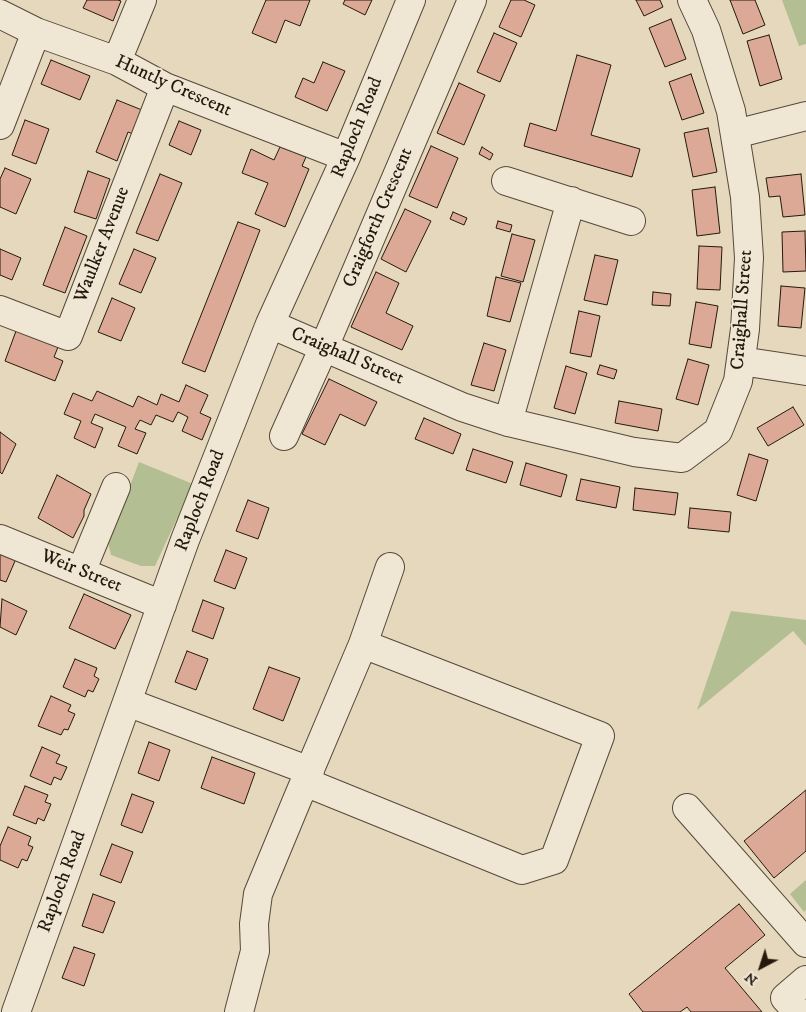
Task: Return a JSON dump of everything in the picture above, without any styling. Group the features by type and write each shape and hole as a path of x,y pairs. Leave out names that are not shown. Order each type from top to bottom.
{"street":[{"path":"117,61 142,0"},
{"name":"Raploch Road","path":"16,1012 185,540 270,324 346,157 411,0"},
{"name":"Craigforth Crescent","path":"284,436 472,0"},
{"name":"Craighall Street","path":"270,324 462,407 508,422 634,452 682,458 718,431 738,382 749,258 745,197 731,111 706,30 692,0"},
{"name":"Huntly Crescent","path":"0,14 36,32 117,61 165,87 346,157"},
{"path":"0,125 36,32"},
{"name":"Waulker Avenue","path":"0,310 68,336 165,87"},
{"path":"735,134 806,116"},
{"path":"506,181 631,221"},
{"path":"508,422 571,201"},
{"path":"741,361 806,371"},
{"path":"81,572 116,486"},
{"name":"Weir Street","path":"0,539 162,606"},
{"path":"239,1012 255,951 254,924 258,894 363,644 390,567"},
{"path":"127,702 307,776 522,870 554,860 600,736 363,644"},
{"path":"687,808 806,943"},
{"path":"798,1012 785,998 806,980"}],"green space":[{"path":"782,0 806,0 806,44 799,46"},
{"path":"139,462 193,484 155,566 141,566 111,555 108,543"},
{"path":"731,611 806,620 806,646 793,631 697,710"},
{"path":"806,880 806,910 804,912 790,894"}],"building":[{"path":"87,0 121,1 113,21 83,8"},
{"path":"266,0 310,0 300,26 285,20 276,43 252,33"},
{"path":"345,0 372,0 365,15 343,4"},
{"path":"511,0 524,0 535,5 521,37 499,27"},
{"path":"636,0 660,0 663,7 644,16"},
{"path":"730,0 755,0 765,25 743,34"},
{"path":"671,19 686,59 665,67 649,28"},
{"path":"494,33 517,43 500,82 477,72"},
{"path":"769,35 782,79 760,86 747,41"},
{"path":"577,55 611,65 591,135 640,149 632,177 524,146 530,123 556,131"},
{"path":"51,60 90,76 80,100 41,84"},
{"path":"323,62 345,71 327,111 295,97 303,78 314,83"},
{"path":"691,74 704,113 682,120 669,82"},
{"path":"459,83 485,95 464,145 437,133"},
{"path":"117,100 142,110 133,134 128,132 117,161 96,152"},
{"path":"25,120 49,129 36,164 12,155"},
{"path":"179,121 201,130 191,155 169,145"},
{"path":"708,128 717,172 693,177 684,133"},
{"path":"431,146 458,158 437,208 409,196"},
{"path":"280,147 306,157 302,166 309,169 285,227 255,214 268,183 242,173 251,149 274,160"},
{"path":"482,147 493,154 490,160 479,154"},
{"path":"5,168 31,179 16,214 0,207 0,179"},
{"path":"88,171 110,179 96,219 74,212"},
{"path":"160,174 182,183 158,241 136,233"},
{"path":"801,174 805,215 783,217 780,196 769,197 766,178"},
{"path":"715,187 720,233 697,236 692,190"},
{"path":"405,209 431,221 406,272 381,259"},
{"path":"453,212 467,218 464,225 450,219"},
{"path":"498,221 512,225 510,232 496,228"},
{"path":"238,222 260,230 205,372 182,363"},
{"path":"65,227 87,236 65,293 43,285"},
{"path":"805,231 806,271 783,272 782,232"},
{"path":"512,234 535,240 523,282 501,276"},
{"path":"699,246 722,247 720,290 697,289"},
{"path":"0,249 21,258 12,280 0,275"},
{"path":"134,249 156,258 141,293 119,284"},
{"path":"595,255 618,260 607,305 584,300"},
{"path":"376,272 399,283 386,313 413,326 402,350 351,327"},
{"path":"496,277 521,283 510,322 487,316"},
{"path":"781,286 805,288 801,328 778,326"},
{"path":"653,292 671,294 670,306 652,305"},
{"path":"112,298 135,308 121,341 98,332"},
{"path":"696,302 718,306 711,348 689,344"},
{"path":"579,311 600,316 591,357 570,353"},
{"path":"16,331 58,347 54,357 63,361 55,381 5,361"},
{"path":"484,343 506,350 494,391 471,385"},
{"path":"688,359 709,365 698,405 676,399"},
{"path":"600,365 617,370 614,379 597,374"},
{"path":"566,366 587,373 575,414 554,408"},
{"path":"329,379 377,402 365,426 340,414 325,445 302,434"},
{"path":"186,385 208,395 200,413 211,418 202,440 182,431 188,417 178,412 173,422 156,415 151,425 140,420 135,429 146,433 137,454 118,446 126,427 95,414 91,423 103,428 95,448 74,438 81,421 64,414 73,393 92,401 97,391 133,407 138,396 157,405 161,394 179,402"},
{"path":"619,401 662,409 658,431 615,423"},
{"path":"793,407 804,425 768,446 757,428"},
{"path":"424,418 461,434 453,454 415,439"},
{"path":"0,432 16,444 2,474 0,472"},
{"path":"473,449 513,462 506,483 466,470"},
{"path":"749,454 768,460 756,501 737,495"},
{"path":"526,463 567,475 561,497 520,485"},
{"path":"57,475 91,494 84,510 84,516 73,538 38,518"},
{"path":"581,479 620,487 616,508 576,500"},
{"path":"635,488 678,493 675,515 633,510"},
{"path":"248,500 269,508 258,539 236,531"},
{"path":"690,508 731,512 729,532 688,528"},
{"path":"0,546 18,554 6,582 0,580"},
{"path":"226,550 247,558 235,589 214,581"},
{"path":"84,594 131,615 115,649 69,628"},
{"path":"2,599 27,611 16,635 0,627"},
{"path":"203,600 224,608 213,639 192,631"},
{"path":"187,651 208,659 196,690 175,682"},
{"path":"75,659 97,668 94,676 99,679 93,692 88,690 85,697 63,687"},
{"path":"269,667 300,678 283,721 253,709"},
{"path":"51,696 71,705 68,711 75,714 68,730 64,729 61,735 38,726"},
{"path":"149,742 170,750 159,781 138,773"},
{"path":"42,747 60,755 56,763 67,767 61,780 54,777 51,785 30,776"},
{"path":"212,757 255,773 244,804 201,788"},
{"path":"25,786 48,795 45,802 51,804 44,821 38,818 36,824 13,815"},
{"path":"806,790 806,851 774,878 744,841"},
{"path":"132,794 154,802 142,833 121,825"},
{"path":"8,827 31,837 28,845 33,847 27,861 22,859 18,868 0,860 0,846"},
{"path":"112,844 133,852 121,883 100,875"},
{"path":"93,894 115,902 103,933 82,926"},
{"path":"739,904 765,935 725,968 762,1012 691,1012 687,1007 680,1012 643,1012 629,994"},
{"path":"74,947 95,954 84,986 62,978"}]}
